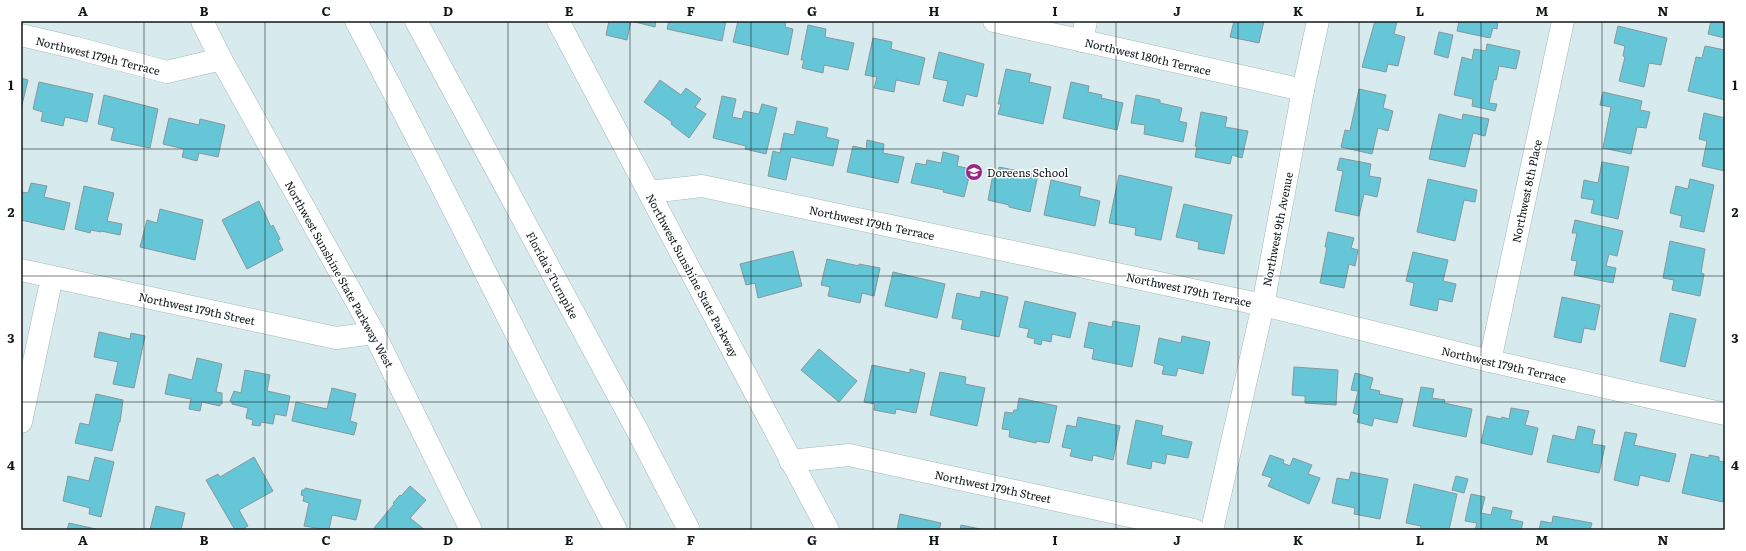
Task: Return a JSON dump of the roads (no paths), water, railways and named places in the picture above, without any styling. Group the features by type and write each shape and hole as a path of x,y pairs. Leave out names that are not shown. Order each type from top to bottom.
{"main road":[{"name":"Northwest Sunshine State Parkway West","path":"202,21 221,59 374,333 471,530"},
{"path":"356,21 411,125 544,391 616,530"},
{"name":"Florida's Turnpike","path":"416,21 637,430 689,530"},
{"name":"Northwest Sunshine State Parkway","path":"558,21 650,192 790,461 828,530"},
{"name":"Northwest 180th Terrace","path":"994,21 1084,31 1303,90"},
{"name":"Northwest 9th Avenue","path":"1212,530 1262,305 1303,90 1318,21"},
{"name":"Northwest 8th Place","path":"1490,361 1563,21"},
{"name":"Northwest 179th Terrace","path":"21,36 76,48 167,72 221,59"},
{"name":"Northwest 179th Terrace","path":"650,192 702,186 1262,305 1490,361 1725,414"},
{"name":"Northwest 179th Street","path":"21,270 336,338 374,333"},
{"path":"21,422 52,277"},
{"name":"Northwest 179th Street","path":"790,461 849,455 1194,530"}],"place":[{"name":"Doreens School","path":"974,172"}]}
